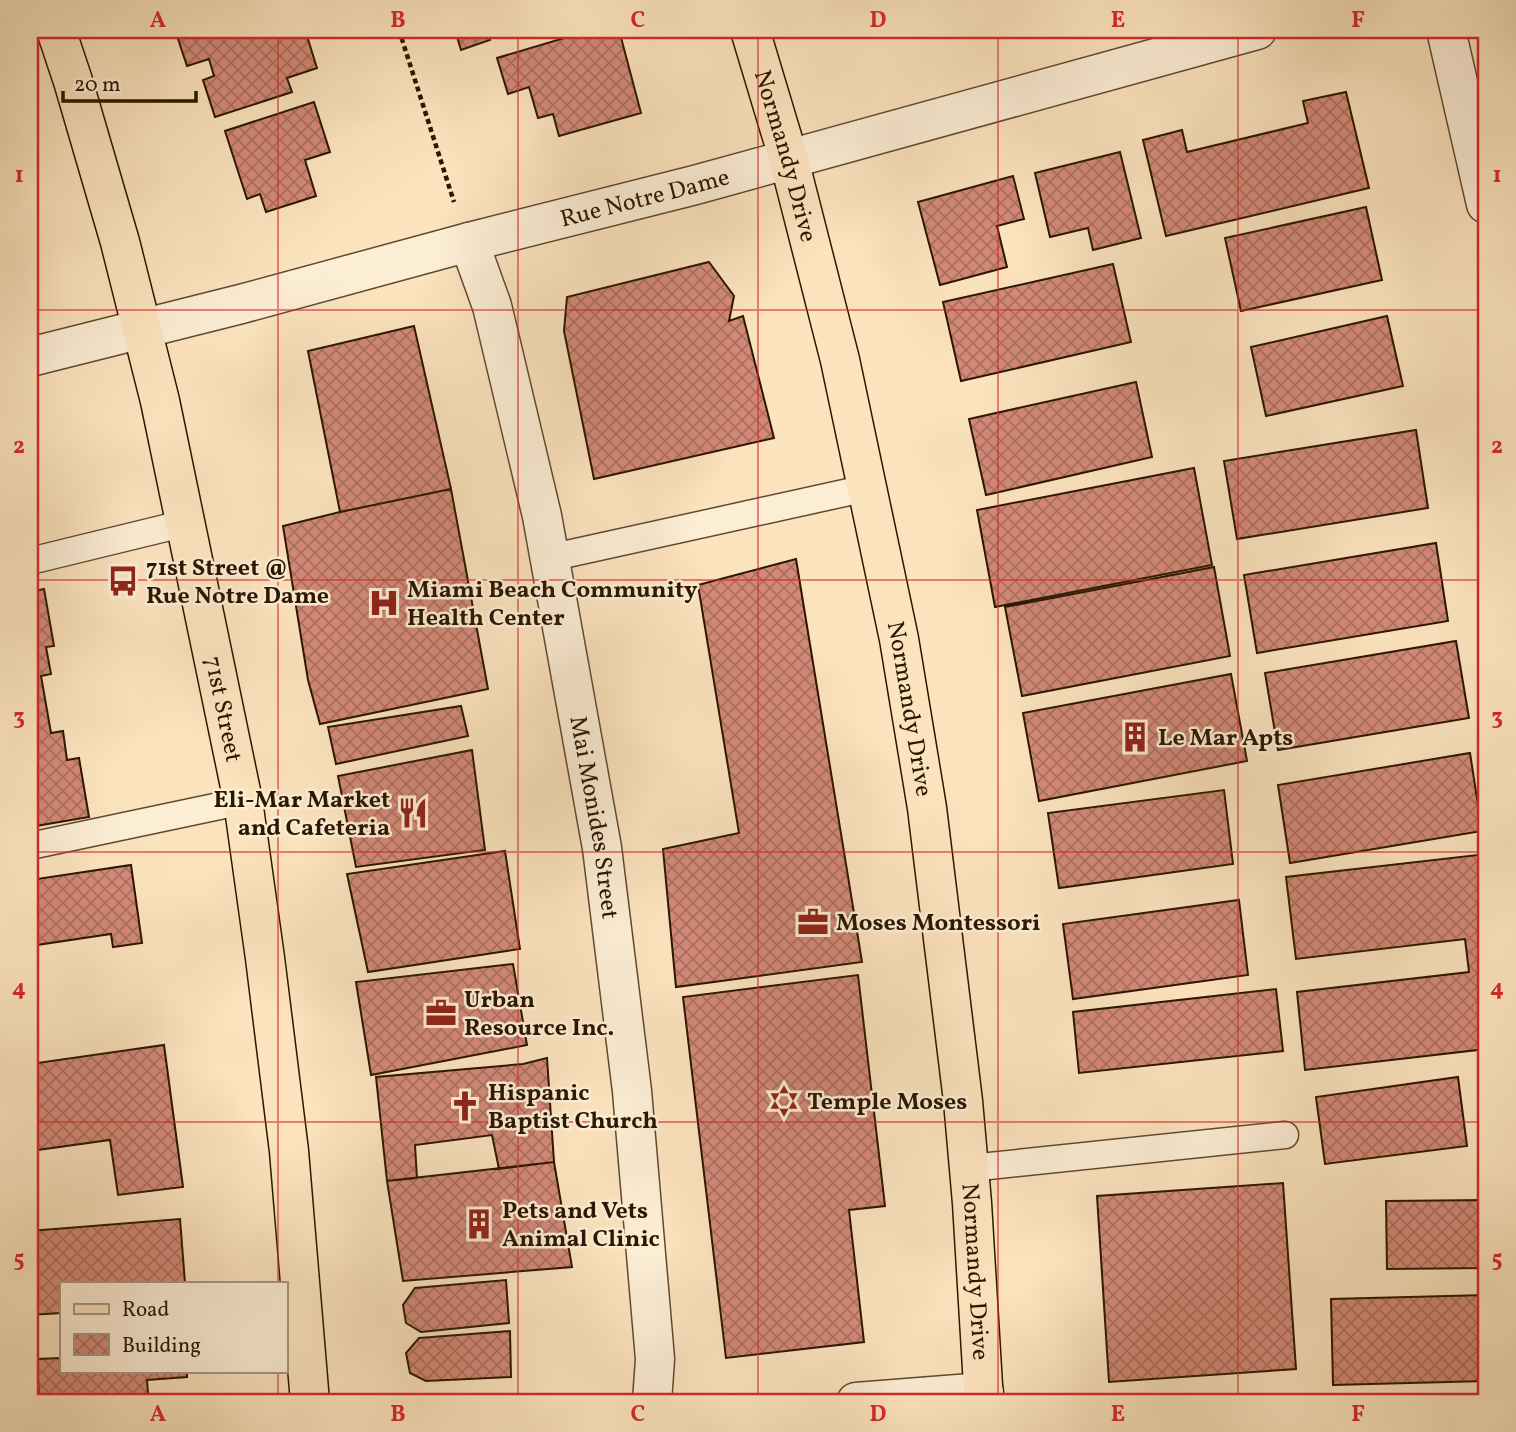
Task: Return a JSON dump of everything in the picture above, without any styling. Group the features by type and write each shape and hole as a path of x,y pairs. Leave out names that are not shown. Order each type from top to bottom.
{"main road":[{"name":"71st Street","path":"56,30 116,228 142,329 186,523 243,802 289,1152 310,1402"},
{"name":"Normandy Drive","path":"750,30 789,160 840,360 899,639 927,808 970,1168 984,1397"}],"street":[{"name":"Rue Notre Dame","path":"30,357 789,160 1257,30"},
{"path":"1446,30 1486,204"},
{"name":"Mai Monides Street","path":"469,242 492,306 542,516 601,848 632,1091 655,1359 652,1402"},
{"path":"856,1402 984,1397"}],"lane":[{"path":"550,558 867,488"},
{"path":"30,561 186,523"},
{"path":"30,846 243,802"},
{"path":"970,1168 1285,1135"}],"path":[{"path":"399,30 469,242"}],"building":[{"path":"185,30 328,30 307,36 317,68 287,78 292,92 215,117 203,80 214,76 209,59 187,66 176,33"},
{"path":"455,30 492,30 487,31 490,40 461,50"},
{"path":"591,30 619,30 641,113 559,136 553,114 538,118 529,87 508,94 497,58"},
{"path":"1346,92 1369,188 1166,236 1143,140 1182,130 1187,152 1308,123 1303,101"},
{"path":"314,102 330,152 305,160 316,196 266,212 260,194 247,199 225,131"},
{"path":"1120,152 1141,238 1093,250 1088,228 1050,237 1035,173"},
{"path":"1013,176 1024,219 997,226 1007,267 940,285 918,202"},
{"path":"1366,207 1382,280 1241,311 1225,238"},
{"path":"709,262 734,296 729,321 743,316 774,438 594,479 564,331 567,297"},
{"path":"1113,264 1131,342 961,381 943,302"},
{"path":"1387,316 1403,386 1266,416 1251,347"},
{"path":"414,326 451,489 340,512 308,351"},
{"path":"1136,382 1152,457 986,495 969,419"},
{"path":"1416,430 1428,508 1237,539 1224,461"},
{"path":"1194,468 1212,565 995,607 977,510"},
{"name":"Miami Beach Community Health Center","path":"451,489 488,689 320,724 308,680 283,526"},
{"path":"1436,543 1448,621 1257,653 1244,575"},
{"path":"796,559 862,962 676,987 663,849 739,833 698,585"},
{"path":"1214,567 1230,656 1022,696 1005,607"},
{"path":"44,589 54,646 46,647 51,674 41,676 51,733 63,731 67,760 79,758 89,817 30,827 30,592"},
{"path":"1456,641 1469,718 1278,750 1265,673"},
{"name":"Le Mar Apts","path":"1231,674 1247,761 1039,801 1023,713"},
{"path":"461,706 468,736 336,764 328,727"},
{"name":"Eli-Mar Market and Cafeteria","path":"472,750 485,850 356,867 338,776"},
{"path":"1470,753 1482,831 1290,863 1278,785"},
{"path":"1224,790 1233,864 1059,888 1048,813"},
{"path":"505,851 520,949 368,972 347,874"},
{"path":"1486,854 1486,1049 1305,1070 1297,992 1469,972 1465,939 1296,959 1286,877"},
{"path":"131,865 142,943 113,947 111,934 30,946 30,880"},
{"path":"1239,900 1248,975 1073,999 1063,924"},
{"name":"Urban Resource Inc.","path":"513,964 527,1045 371,1075 356,982"},
{"name":"Temple Moses","path":"858,975 885,1206 849,1210 864,1342 726,1358 683,997"},
{"path":"1276,989 1283,1051 1079,1073 1073,1012"},
{"path":"164,1045 183,1187 118,1195 110,1140 30,1151 30,1064"},
{"name":"Hispanic Baptist Church","path":"547,1058 554,1162 499,1169 492,1135 415,1145 417,1178 387,1181 376,1077 523,1064"},
{"path":"1458,1077 1467,1146 1325,1164 1316,1097"},
{"path":"30,1152 37,1200 30,1201"},
{"name":"Pets and Vets Animal Clinic","path":"554,1162 572,1267 403,1281 387,1181"},
{"path":"1283,1183 1296,1369 1109,1382 1097,1196"},
{"path":"1486,1200 1486,1268 1387,1269 1386,1201"},
{"path":"180,1219 185,1282 60,1282 60,1313 30,1315 30,1231"},
{"path":"506,1280 509,1323 421,1332 406,1323 403,1305 415,1288"},
{"path":"1486,1295 1486,1381 1333,1385 1331,1299"},
{"path":"510,1331 511,1377 426,1381 410,1373 406,1353 419,1338"},
{"path":"60,1358 60,1372 187,1372 187,1377 147,1380 148,1394 39,1399 37,1359"}],"place":[{"name":"71st Street @ Rue Notre Dame","path":"123,581"},
{"name":"Miami Beach Community Health Center","path":"384,603"},
{"name":"Le Mar Apts","path":"1135,737"},
{"name":"Eli-Mar Market and Cafeteria","path":"413,813"},
{"name":"Moses Montessori","path":"813,922"},
{"name":"Urban Resource Inc.","path":"441,1013"},
{"name":"Temple Moses","path":"784,1101"},
{"name":"Hispanic Baptist Church","path":"465,1106"},
{"name":"Pets and Vets Animal Clinic","path":"479,1224"}]}
